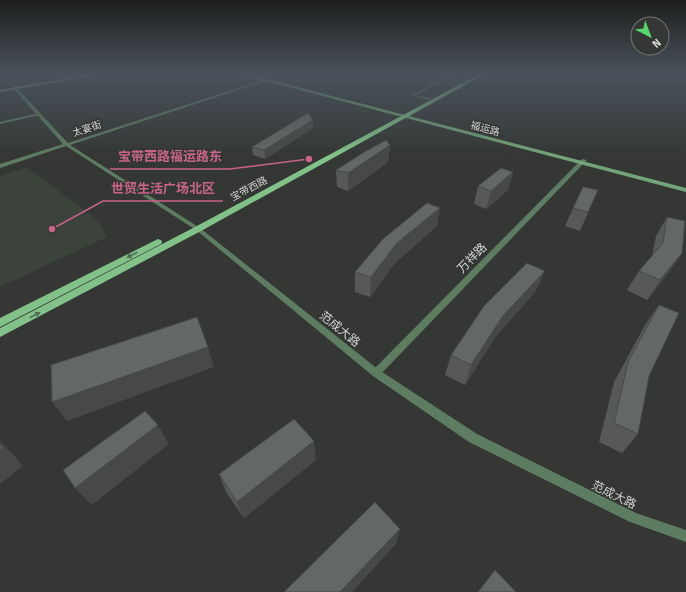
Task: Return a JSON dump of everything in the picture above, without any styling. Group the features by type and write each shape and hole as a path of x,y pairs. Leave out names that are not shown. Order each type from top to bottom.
{"main road":[{"name":"福运路","path":"348,101 686,186"},
{"name":"宝带西路","path":"404,115 426,101"},
{"name":"宝带西路","path":"0,333 430,101"},
{"name":"福运路","path":"583,161 686,190"},
{"name":"宝带西路","path":"0,323 194,227"}],"street":[{"name":"范成大路","path":"27,101 67,145 194,227 376,373 473,438 634,518 686,536"},
{"name":"太宴街","path":"0,166 204,101"},
{"name":"万祥路","path":"376,373 583,161"}],"lane":[{"path":"0,123 39,114"}],"shaded area":[{"path":"27,167 99,221 107,237 0,287 0,176"}],"building":[{"path":"308,113 313,120 264,150 252,147"},
{"path":"386,140 390,145 348,173 336,170 366,151"},
{"path":"501,168 513,172 491,191 478,186"},
{"path":"583,187 598,190 588,212 573,208"},
{"path":"427,203 440,208 397,243 371,277 355,272 383,239"},
{"path":"667,217 685,221 682,253 660,280 639,271 663,243"},
{"path":"527,263 545,271 502,317 471,365 451,355 484,306"},
{"path":"659,305 679,313 649,376 638,434 614,423 628,362"},
{"path":"197,317 208,347 52,402 51,365"},
{"path":"145,411 158,425 75,488 63,470"},
{"path":"294,419 314,441 237,502 219,474"},
{"path":"375,502 400,529 340,592 284,592"},
{"path":"495,570 516,592 478,592"}],"place":[{"name":"宝带西路福运路东","path":"309,159"},
{"name":"世贸生活广场北区","path":"52,229"}]}
